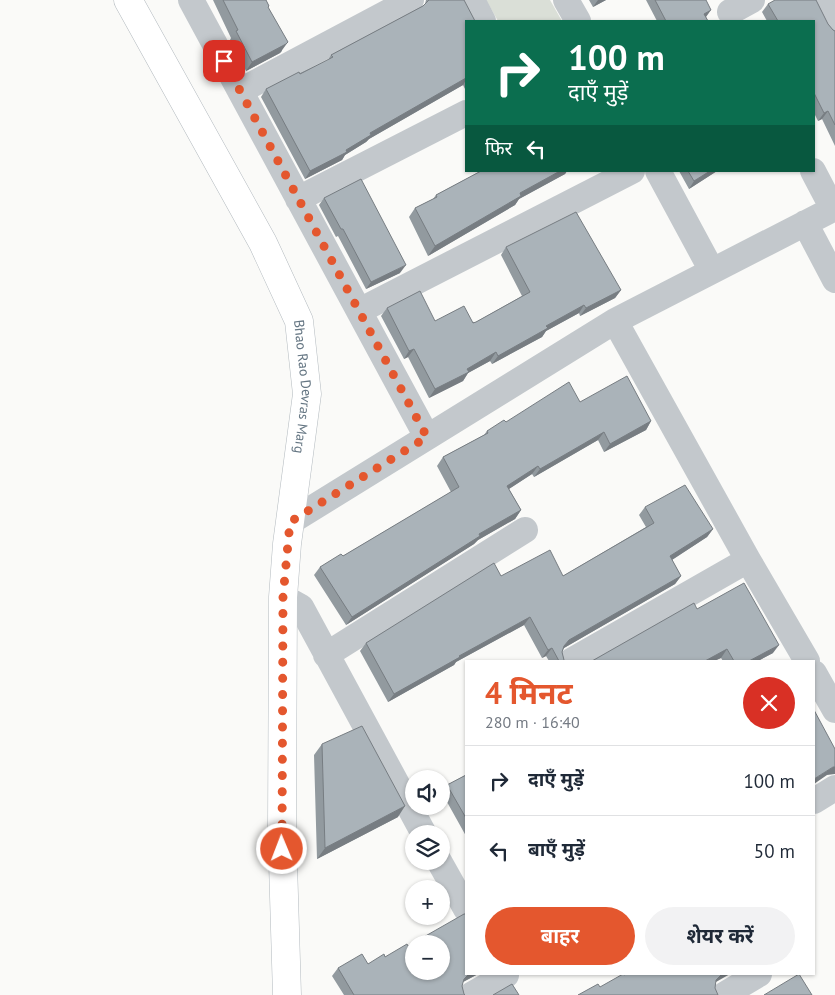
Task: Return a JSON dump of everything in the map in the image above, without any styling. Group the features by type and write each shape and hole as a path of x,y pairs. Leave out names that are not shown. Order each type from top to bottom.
{"street":[{"name":"Bhao Rao Devras Marg","path":"128,0 263,243 299,320 307,394 290,522 283,597 282,830 287,995"},
{"path":"191,0 427,437"},
{"path":"240,91 411,0"},
{"path":"472,0 482,20"},
{"path":"566,0 577,20"},
{"path":"822,0 835,26"},
{"path":"298,199 465,114"},
{"path":"359,311 630,172"},
{"path":"659,172 712,271"},
{"path":"290,522 615,321 834,209 814,172"},
{"path":"805,223 835,280"},
{"path":"615,321 748,560 806,660"},
{"path":"326,655 525,530"},
{"path":"573,660 748,560"},
{"path":"283,597 301,607 419,825"},
{"path":"815,675 835,710"},
{"path":"815,800 835,788"},
{"path":"452,870 465,906"},
{"path":"724,995 757,975"},
{"path":"470,995 509,981"}],"shaded area":[{"path":"486,0 550,0 561,20 497,20"}],"building":[{"path":"223,0 266,0 288,42 252,62"},
{"path":"429,0 464,0 474,20 465,20 465,79 370,133 371,135 346,150 347,152 310,171 266,89 333,57 331,55 423,6"},
{"path":"655,0 706,0 711,10 704,14 707,20 665,20"},
{"path":"775,0 816,0 828,24 835,31 835,125 828,111 824,113 815,95 815,20 777,20 768,4"},
{"path":"479,172 558,172 520,193 521,196 435,246 415,208 437,197 436,195"},
{"path":"689,172 708,172 694,181"},
{"path":"361,179 406,265 371,282 324,198"},
{"path":"576,212 621,290 586,308 584,305 546,326 548,328 498,356 496,352 467,369 469,372 435,389 414,349 409,351 387,308 420,291 435,321 464,306 473,323 476,322 530,292 506,247"},
{"path":"627,376 651,421 610,444 604,432 540,469 538,466 507,486 521,510 479,534 480,536 352,617 320,567 341,554 343,556 459,487 443,457 488,433 487,431 504,420 506,422 569,382 580,402"},
{"path":"685,485 713,529 670,556 681,576 569,640 562,652 564,660 558,660 552,648 548,650 530,617 394,694 366,643 494,563 501,576 550,550 563,576 654,523 645,507"},
{"path":"744,583 779,645 751,660 733,660 727,649 707,660 594,660 694,603 697,609"},
{"path":"815,712 835,749 835,767 815,778"},
{"path":"362,726 405,806 325,848 322,744"},
{"path":"465,776 465,816 450,790 450,783"},
{"path":"465,914 465,975 468,975 464,979 462,986 465,995 354,995 338,968 362,954 368,964 384,954 385,957 405,945 405,980 450,980 450,935 427,935 445,925 450,925 450,922"},
{"path":"621,975 721,975 716,980 715,988 718,995 578,995 598,984 600,987"},
{"path":"800,975 812,995 764,995"},
{"path":"512,984 519,995 493,995"}],"route":[{"path":"224,61 427,437 290,522 283,597 282,849"}]}
